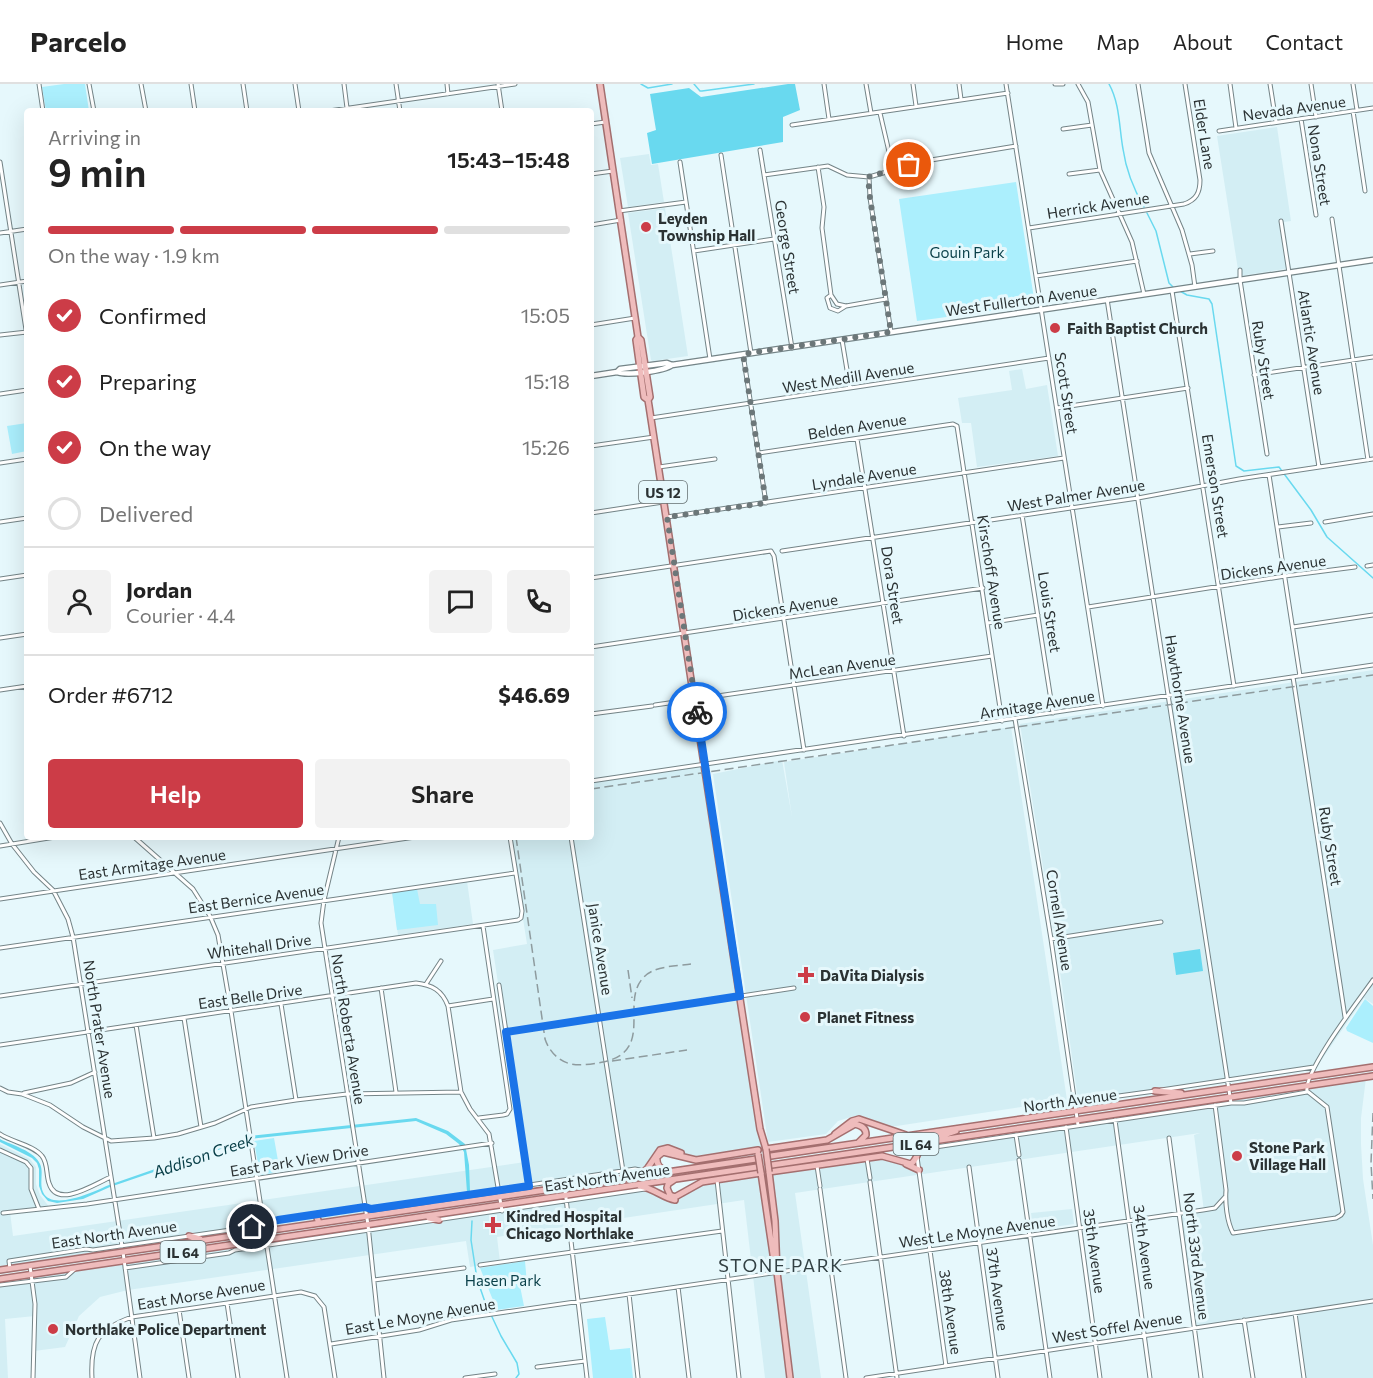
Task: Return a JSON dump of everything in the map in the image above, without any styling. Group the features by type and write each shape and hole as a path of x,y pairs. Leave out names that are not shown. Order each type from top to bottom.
{"main road":[{"name":"US 12","path":"600,84 638,337 641,340 643,369 650,397 648,400 760,1129 766,1149 775,1221 777,1272 790,1378"},
{"name":"North Avenue","path":"771,1156 1373,1067"},
{"name":"North Avenue","path":"772,1165 1078,1122 1194,1102 1231,1100 1373,1076"},
{"path":"1155,1091 1194,1094"},
{"path":"1190,1109 1194,1102"},
{"path":"1155,1108 1163,1110 1165,1114"},
{"path":"827,1140 852,1120 859,1119 900,1134 910,1135"},
{"path":"766,1149 827,1140 855,1124 862,1125 866,1130 866,1136 858,1143"},
{"path":"885,1148 909,1140 947,1134 961,1128"},
{"name":"US 12","path":"760,1129 758,1150 770,1240 777,1272"},
{"path":"905,1163 914,1162 917,1151 928,1142"},
{"path":"903,1146 917,1151"},
{"path":"635,1176 644,1171 656,1152 664,1148 703,1159"},
{"path":"669,1171 660,1167 657,1162 657,1157 663,1152 670,1152 690,1160 758,1150"},
{"path":"769,1172 886,1156 919,1170"},
{"name":"IL 64","path":"652,1174 756,1159"},
{"name":"East North Avenue","path":"0,1279 267,1242 303,1234 368,1228 465,1210 502,1208 632,1185 757,1167"},
{"path":"675,1179 668,1184 667,1188 673,1196 679,1196 697,1184 761,1173"},
{"name":"East North Avenue","path":"0,1270 122,1249 207,1240 265,1228 319,1223 477,1200 500,1193 652,1174"},
{"path":"632,1185 647,1188 676,1200 682,1198 697,1184"},
{"path":"428,1201 447,1204"},
{"path":"316,1215 319,1223"},
{"path":"421,1217 439,1220"},
{"path":"303,1234 323,1237"},
{"path":"189,1236 207,1240"},
{"path":"185,1252 186,1260"}],"street":[{"path":"39,84 43,108"},
{"path":"89,84 93,108"},
{"path":"141,84 145,108"},
{"path":"191,84 195,108"},
{"path":"243,84 247,108"},
{"path":"295,84 299,108"},
{"path":"344,84 347,108 515,84"},
{"path":"396,84 400,108"},
{"path":"447,84 448,94"},
{"path":"824,84 829,119"},
{"path":"866,84 871,113"},
{"path":"913,84 916,106"},
{"path":"958,84 961,99"},
{"name":"Scott Street","path":"1006,84 1103,706"},
{"path":"1055,84 1063,84"},
{"path":"1086,84 1080,85 1089,108 1100,170 1132,242 1144,294"},
{"path":"1138,84 1149,153 1182,230 1190,254 1195,286"},
{"name":"Elder Lane","path":"1172,206 1192,201 1200,187 1185,84"},
{"path":"1230,84 1236,128"},
{"path":"1270,84 1276,123"},
{"name":"Nona Street","path":"1311,84 1316,117"},
{"path":"1353,84 1365,191"},
{"path":"498,85 502,108"},
{"path":"792,125 1008,93"},
{"name":"Nevada Avenue","path":"1218,131 1373,108"},
{"path":"880,112 893,170"},
{"name":"Nona Street","path":"1301,119 1316,215"},
{"path":"594,124 605,122"},
{"path":"1063,129 1092,125"},
{"path":"764,176 828,166 848,175 868,177 925,161 1016,146"},
{"name":"George Street","path":"760,150 792,348"},
{"path":"721,155 751,353"},
{"path":"0,162 24,314"},
{"path":"680,162 710,359"},
{"path":"818,167 824,207 822,228 831,295 837,304 846,306"},
{"path":"1070,174 1100,170"},
{"path":"594,174 613,171"},
{"path":"868,177 891,332"},
{"path":"619,211 686,202"},
{"name":"Herrick Avenue","path":"1029,228 1172,206"},
{"path":"1332,219 1353,360 1371,459"},
{"path":"594,224 621,220"},
{"name":"Atlantic Avenue","path":"1281,221 1319,467"},
{"path":"0,233 24,229"},
{"path":"694,251 774,239"},
{"path":"1190,254 1213,251"},
{"name":"West Fullerton Avenue","path":"594,376 617,372 623,374 667,363 792,348 1373,260"},
{"path":"1036,276 1137,261"},
{"name":"Ruby Street","path":"1240,270 1267,454"},
{"path":"0,285 24,281"},
{"name":"Emerson Street","path":"1173,290 1234,686"},
{"path":"831,295 827,298 827,302 830,308 838,311 846,306 886,299"},
{"name":"Hawthorne Avenue","path":"1107,300 1231,1100"},
{"path":"594,325 635,318"},
{"path":"0,336 24,333"},
{"path":"842,339 850,388"},
{"path":"743,354 766,503"},
{"path":"1254,375 1373,357"},
{"name":"West Medill Avenue","path":"651,418 1050,358"},
{"path":"1057,408 1188,388"},
{"path":"0,394 24,390"},
{"name":"Belden Avenue","path":"759,453 953,424 957,426"},
{"name":"Kirschoff Avenue","path":"957,426 1002,721"},
{"path":"594,446 654,437"},
{"name":"Dora Street","path":"857,439 904,736"},
{"name":"Lyndale Avenue","path":"667,517 1064,458"},
{"path":"0,463 24,459"},
{"path":"659,467 715,459"},
{"name":"West Palmer Avenue","path":"782,551 1138,498 1371,459"},
{"path":"1269,475 1300,676"},
{"path":"594,513 664,502"},
{"path":"1325,522 1373,514"},
{"name":"Louis Street","path":"1022,515 1053,713"},
{"path":"0,522 24,518"},
{"path":"1278,527 1311,523"},
{"path":"594,578 767,550 772,552 804,750"},
{"path":"1367,566 1373,565"},
{"name":"Dickens Avenue","path":"1088,607 1355,567"},
{"path":"0,579 24,576"},
{"name":"Dickens Avenue","path":"594,647 983,588"},
{"path":"988,623 1038,615"},
{"path":"1293,627 1373,615"},
{"path":"0,638 24,634"},
{"name":"McLean Avenue","path":"594,714 992,656"},
{"name":"Armitage Avenue","path":"705,765 1372,666"},
{"name":"Ruby Street","path":"1293,677 1346,1019"},
{"path":"0,690 24,686"},
{"name":"Cornell Avenue","path":"1015,719 1078,1122"},
{"path":"594,781 705,765"},
{"name":"North Prater Avenue","path":"0,823 12,844 34,872 53,890 68,919 74,937 140,1378"},
{"path":"0,846 37,840"},
{"path":"138,840 193,889 210,916 218,935 287,1378"},
{"name":"North Roberta Avenue","path":"338,840 324,900 321,923 368,1228 384,1378"},
{"name":"East Armitage Avenue","path":"0,899 396,840"},
{"path":"510,840 515,873"},
{"name":"Janice Avenue","path":"572,840 623,1172"},
{"name":"East Bernice Avenue","path":"0,948 515,873"},
{"name":"Whitehall Drive","path":"0,996 483,926 521,918 515,873"},
{"path":"1051,939 1161,922"},
{"path":"479,1118 503,1115 509,1111 510,1106 483,926"},
{"path":"441,961 426,984 440,991 448,1006 461,1092 470,1109 489,1134 502,1208"},
{"path":"1215,1105 1225,1197 1233,1233 1336,1218 1343,1212 1327,1107 1307,1088 1314,1067 1373,980"},
{"name":"East Belle Drive","path":"0,1045 381,988 416,983 426,984"},
{"path":"499,985 529,1186"},
{"path":"381,988 396,1092"},
{"path":"506,1032 794,988"},
{"path":"448,1006 494,999"},
{"path":"281,1004 296,1100"},
{"path":"184,1018 201,1127"},
{"path":"136,1025 154,1138"},
{"name":"North Avenue","path":"1075,1102 1314,1067"},
{"path":"22,1094 64,1086 95,1072"},
{"path":"0,1088 22,1094 59,1110 111,1142 154,1138 201,1127 246,1109 296,1100 347,1094 461,1092"},
{"name":"North Avenue","path":"917,1151 1066,1127 1078,1122 1165,1114 1231,1100"},
{"name":"34th Avenue","path":"1115,1120 1150,1378"},
{"name":"35th Avenue","path":"1066,1127 1100,1378"},
{"path":"0,1134 40,1154 45,1161 49,1185 57,1194 79,1192 112,1180"},
{"path":"1016,1135 1050,1378"},
{"name":"North 33rd Avenue","path":"1169,1138 1201,1378"},
{"name":"East Park View Drive","path":"3,1213 87,1204 492,1143"},
{"path":"0,1150 26,1162 31,1168 31,1190 39,1209"},
{"name":"38th Avenue","path":"917,1151 946,1366"},
{"path":"867,1158 897,1376"},
{"path":"817,1166 846,1378"},
{"name":"37th Avenue","path":"969,1167 998,1378"},
{"name":"East North Avenue","path":"10,1269 9,1261 86,1249 122,1249 189,1236 265,1228 278,1220 365,1207 371,1209 500,1193 529,1186 565,1184 640,1169 652,1174"},
{"path":"717,1179 739,1378"},
{"path":"647,1188 654,1182"},
{"path":"565,1184 586,1378"},
{"name":"East North Avenue","path":"566,1198 640,1191 647,1188"},
{"name":"West Le Moyne Avenue","path":"728,1280 1215,1208 1225,1197"},
{"name":"East North Avenue","path":"125,1268 186,1260 267,1242 323,1237 502,1208"},
{"path":"480,1265 722,1231"},
{"path":"30,1266 35,1329 33,1378"},
{"path":"0,1285 66,1277 76,1268"},
{"path":"374,1280 464,1268"},
{"name":"East Le Moyne Avenue","path":"331,1344 426,1329 451,1320 728,1280"},
{"path":"678,1287 688,1378"},
{"name":"East Morse Avenue","path":"92,1378 93,1348 99,1336 113,1324 132,1317 274,1295 304,1292 318,1298 325,1309 331,1344"},
{"path":"629,1294 638,1378"},
{"name":"West Soffel Avenue","path":"866,1378 897,1376 995,1358 1373,1301"},
{"path":"226,1303 238,1378"},
{"path":"180,1310 189,1378"},
{"path":"1295,1313 1304,1378"},
{"path":"1244,1320 1252,1378"},
{"path":"331,1344 335,1378"},
{"path":"537,1367 585,1361"},
{"path":"465,1378 495,1374"},
{"path":"86,1378 92,1378"}],"shaded area":[{"path":"1277,127 1291,221 1284,222 1291,268 1239,276 1217,136"},
{"path":"649,154 651,165 658,164 664,202 628,207 620,158"},
{"path":"665,208 688,356 653,361 651,360 628,213"},
{"path":"1022,369 1026,389 1047,385 1058,456 977,467 971,423 962,423 958,398 1012,390 1009,371"},
{"path":"1373,670 1373,1004 1364,998 1316,1068 1078,1100 1020,724"},
{"path":"1011,727 1067,1100 890,1127 863,1116 854,1116 838,1121 826,1134 768,1142 713,774 782,760 792,817 784,762"},
{"path":"704,765 763,1150 703,1159 690,1157 668,1148 644,1171 640,1169 529,1186 528,1192 0,1270 0,1144 30,1159 36,1167 36,1184 40,1195 50,1208 10,1212 13,1236 525,1162 493,950 527,944 510,840 594,840 594,781"},
{"path":"467,881 473,924 398,935 392,892"},
{"path":"1366,1078 1361,1118 1361,1144 1363,1179 1373,1245 1373,1378 1306,1378 1296,1310 1197,1326 1181,1215 1204,1211 1194,1135 1200,1133 795,1193 821,1378 765,1378 744,1200 497,1237 500,1262 470,1267 466,1241 128,1290 100,1297 79,1316 65,1347 34,1351 35,1316 5,1319 8,1378 0,1378 0,1279 368,1225 368,1230 644,1189 676,1200 682,1198 697,1184 882,1156 919,1170 917,1154 919,1149 1215,1105 1220,1131 1216,1102"},
{"path":"1072,1209 1074,1224 1033,1230 1031,1213"}],"green space":[{"path":"85,84 89,108 46,108 42,87"},
{"name":"Gouin Park","path":"1016,182 1035,305 917,321 899,199"},
{"path":"24,423 24,452 12,454 7,426"},
{"path":"417,889 420,904 436,904 438,925 397,930 392,892"},
{"path":"1365,999 1373,1006 1373,1043 1347,1031 1346,1028"},
{"path":"274,1138 280,1172 260,1175 254,1141"},
{"name":"Hasen Park","path":"525,1261 527,1284 520,1286 524,1306 497,1310 480,1268"},
{"path":"605,1317 610,1350 630,1348 633,1378 593,1378 587,1319"}],"water":[{"path":"795,84 800,110 783,117 783,142 652,164 647,133 656,130 650,94 689,88 701,97"},
{"path":"1200,949 1203,971 1176,975 1173,953"},
{"path":"416,1118 448,1131 465,1144 470,1191 467,1192 464,1152 459,1144 446,1134 416,1121 250,1139 110,1187 83,1199 57,1203 48,1201 42,1194 37,1163 32,1158 0,1142 0,1139 33,1155 41,1167 43,1192 48,1198 64,1200 250,1136"}],"waterway":[{"path":"641,84 648,88 672,84"},
{"path":"694,84 700,91 754,84"},
{"path":"1109,84 1117,108 1128,172 1144,207"},
{"path":"1147,213 1156,231 1169,283 1173,287"},
{"path":"1180,291 1187,295 1209,299 1212,304 1236,466 1244,471 1279,467 1311,510 1327,537 1373,578"},
{"name":"Addison Creek","path":"472,1221 471,1240 477,1279 501,1336 517,1363 519,1374 516,1378"}],"railway":[{"path":"594,789 1373,675"},
{"path":"516,840 545,1039 558,1058 566,1063 582,1065 603,1062 619,1056 628,1048 632,1037 634,1000 643,978 659,969 691,964"},
{"path":"628,970 632,998"},
{"path":"612,1061 687,1050"},
{"path":"1373,1113 1371,1163 1373,1199"}],"way so far":[{"path":"697,712 667,517 766,503 743,354 891,332 868,177 909,165"}],"place":[{"name":"Leyden Township Hall","path":"646,227"},
{"name":"Faith Baptist Church","path":"1055,328"},
{"name":"DaVita Dialysis","path":"806,975"},
{"name":"Planet Fitness","path":"805,1017"},
{"name":"Stone Park Village Hall","path":"1237,1156"},
{"name":"Kindred Hospital Chicago Northlake","path":"493,1225"},
{"name":"Northlake Police Department","path":"53,1329"}],"district":[{"name":"STONE PARK","path":"781,1265"}],"route":[{"path":"252,1227 278,1220 365,1207 371,1209 529,1186 506,1032 740,996 697,712"}]}
